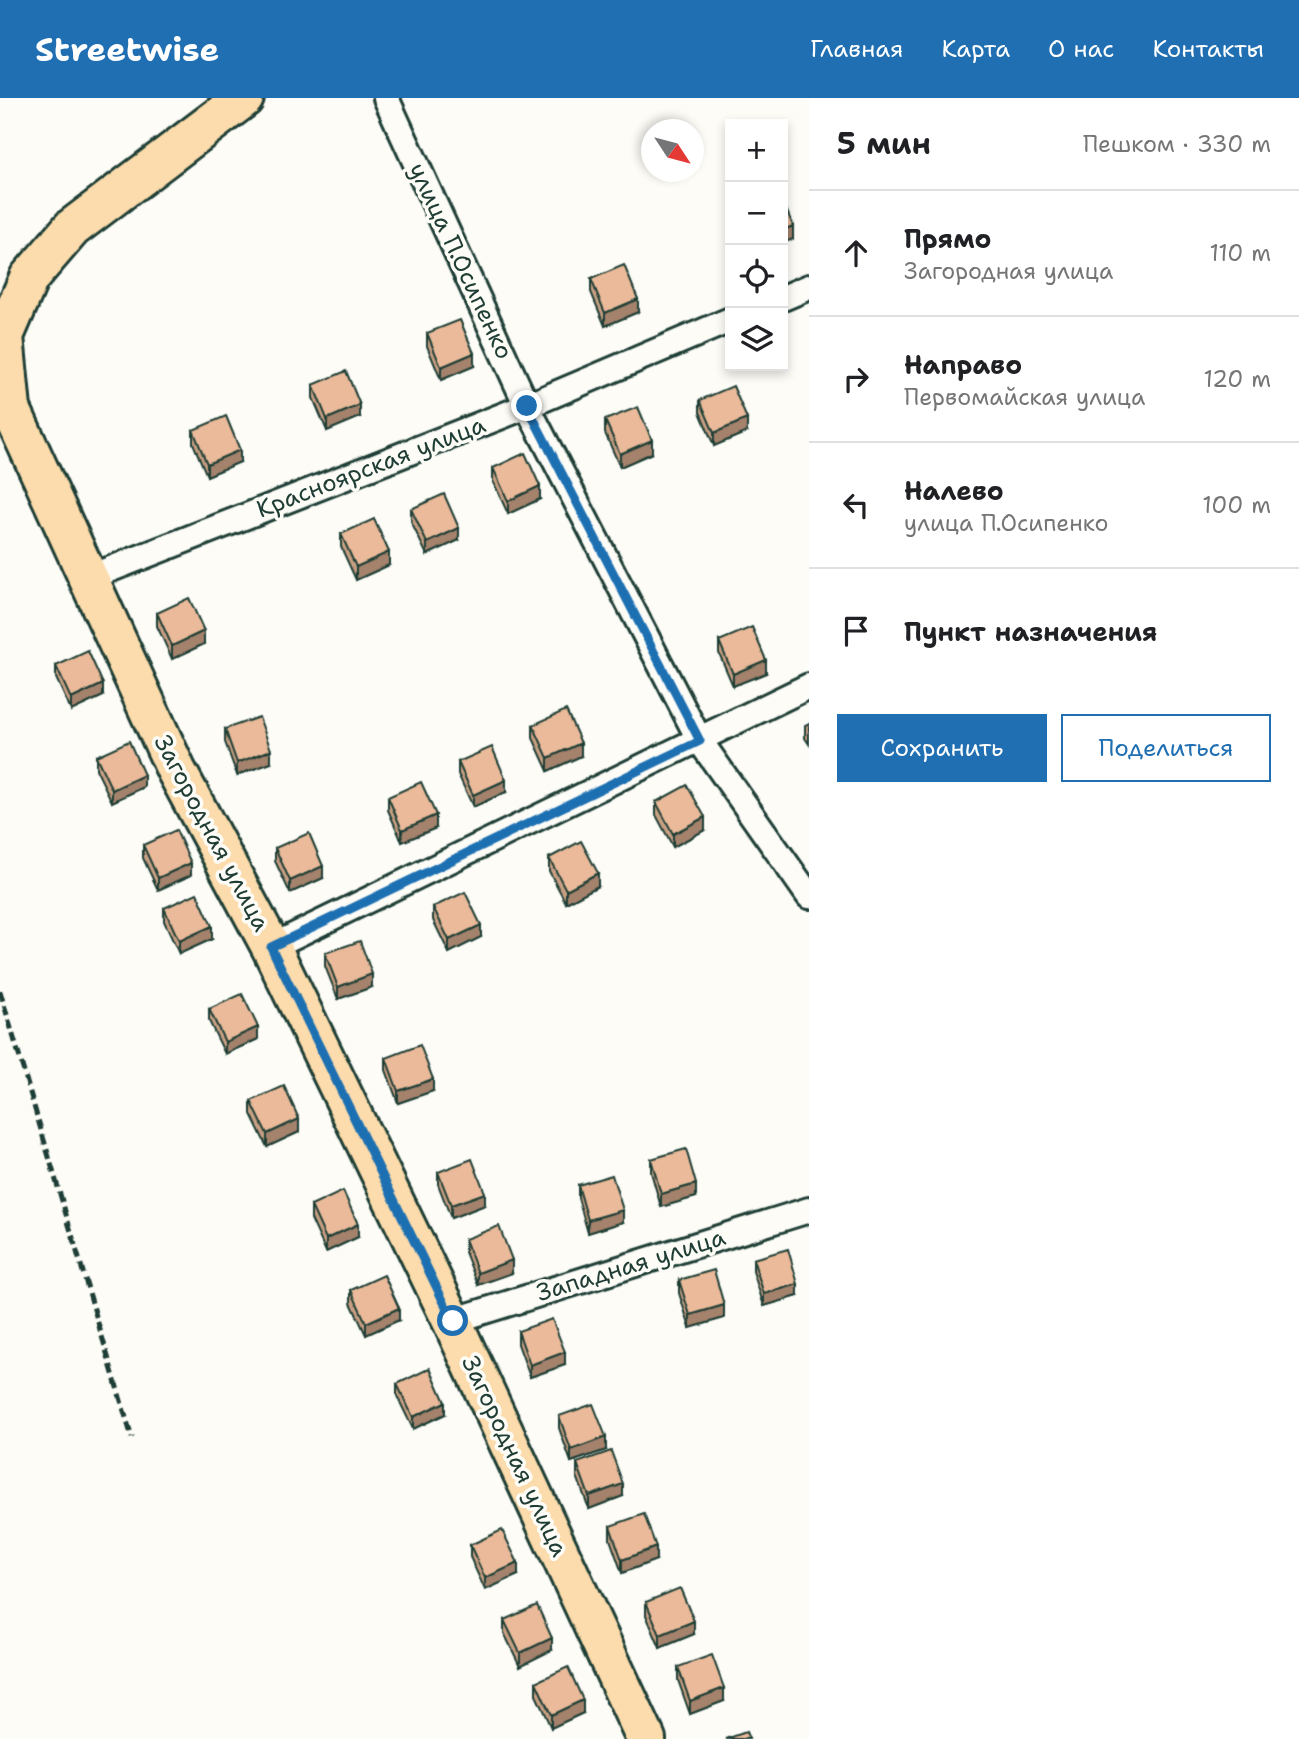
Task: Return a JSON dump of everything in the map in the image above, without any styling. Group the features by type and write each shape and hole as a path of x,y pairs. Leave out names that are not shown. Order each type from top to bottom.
{"main road":[{"name":"Загородная улица","path":"244,98 72,228 29,278 4,336 11,409 176,770 271,947 453,1321 646,1739"}],"street":[{"name":"улица П.Осипенко","path":"386,98 527,406 700,741 809,896"},
{"path":"788,296 809,287"},
{"name":"Красноярская улица","path":"88,578 527,406 725,322"},
{"path":"271,947 809,686"},
{"name":"Западная улица","path":"453,1321 809,1210"}],"building":[{"path":"788,214 793,226 788,228"},
{"path":"624,265 638,299 605,313 591,279"},
{"path":"460,320 474,353 441,367 427,333"},
{"path":"346,371 360,405 327,419 313,385"},
{"path":"733,386 747,419 714,433 700,400"},
{"path":"638,407 652,440 620,454 605,420"},
{"path":"226,416 240,450 207,464 193,430"},
{"path":"525,453 540,486 508,501 493,468"},
{"path":"444,494 459,528 427,543 411,509"},
{"path":"374,519 389,552 356,567 341,534"},
{"path":"189,598 204,631 172,646 157,613"},
{"path":"752,627 766,660 733,674 719,641"},
{"path":"88,651 103,684 71,699 56,666"},
{"path":"566,710 581,743 548,758 533,725"},
{"path":"259,717 271,750 237,763 225,729"},
{"path":"129,741 144,775 112,790 96,756"},
{"path":"492,747 506,780 473,795 458,762"},
{"path":"421,782 436,815 402,830 388,797"},
{"path":"687,785 705,817 673,834 656,802"},
{"path":"176,830 191,863 158,878 143,845"},
{"path":"309,833 323,866 290,881 275,848"},
{"path":"581,841 598,873 566,890 549,858"},
{"path":"465,892 481,925 449,940 433,907"},
{"path":"197,893 212,926 179,941 164,908"},
{"path":"360,941 372,974 338,987 325,953"},
{"path":"242,994 258,1027 225,1042 209,1009"},
{"path":"420,1045 433,1079 398,1091 386,1058"},
{"path":"284,1086 299,1119 267,1134 251,1101"},
{"path":"686,1149 696,1184 661,1194 651,1159"},
{"path":"472,1159 485,1193 451,1205 438,1172"},
{"path":"612,1175 623,1210 588,1220 578,1185"},
{"path":"343,1191 358,1224 326,1239 311,1206"},
{"path":"499,1226 512,1260 478,1273 465,1239"},
{"path":"788,1249 798,1284 764,1294 753,1259"},
{"path":"714,1270 724,1305 690,1315 679,1280"},
{"path":"384,1275 399,1308 366,1323 351,1290"},
{"path":"552,1319 565,1352 530,1365 518,1331"},
{"path":"430,1368 445,1402 413,1417 397,1384"},
{"path":"593,1404 606,1437 571,1450 559,1416"},
{"path":"611,1451 623,1484 589,1496 577,1463"},
{"path":"644,1514 656,1547 622,1560 610,1526"},
{"path":"502,1530 518,1563 485,1578 470,1545"},
{"path":"680,1588 694,1621 660,1635 646,1602"},
{"path":"537,1605 552,1638 520,1653 504,1620"},
{"path":"712,1655 724,1688 690,1701 678,1667"},
{"path":"568,1667 583,1700 551,1715 536,1682"},
{"path":"746,1732 749,1739 726,1739"}],"railway":[{"path":"0,991 132,1438"}],"route":[{"path":"453,1321 271,947 700,741 527,406"}]}
